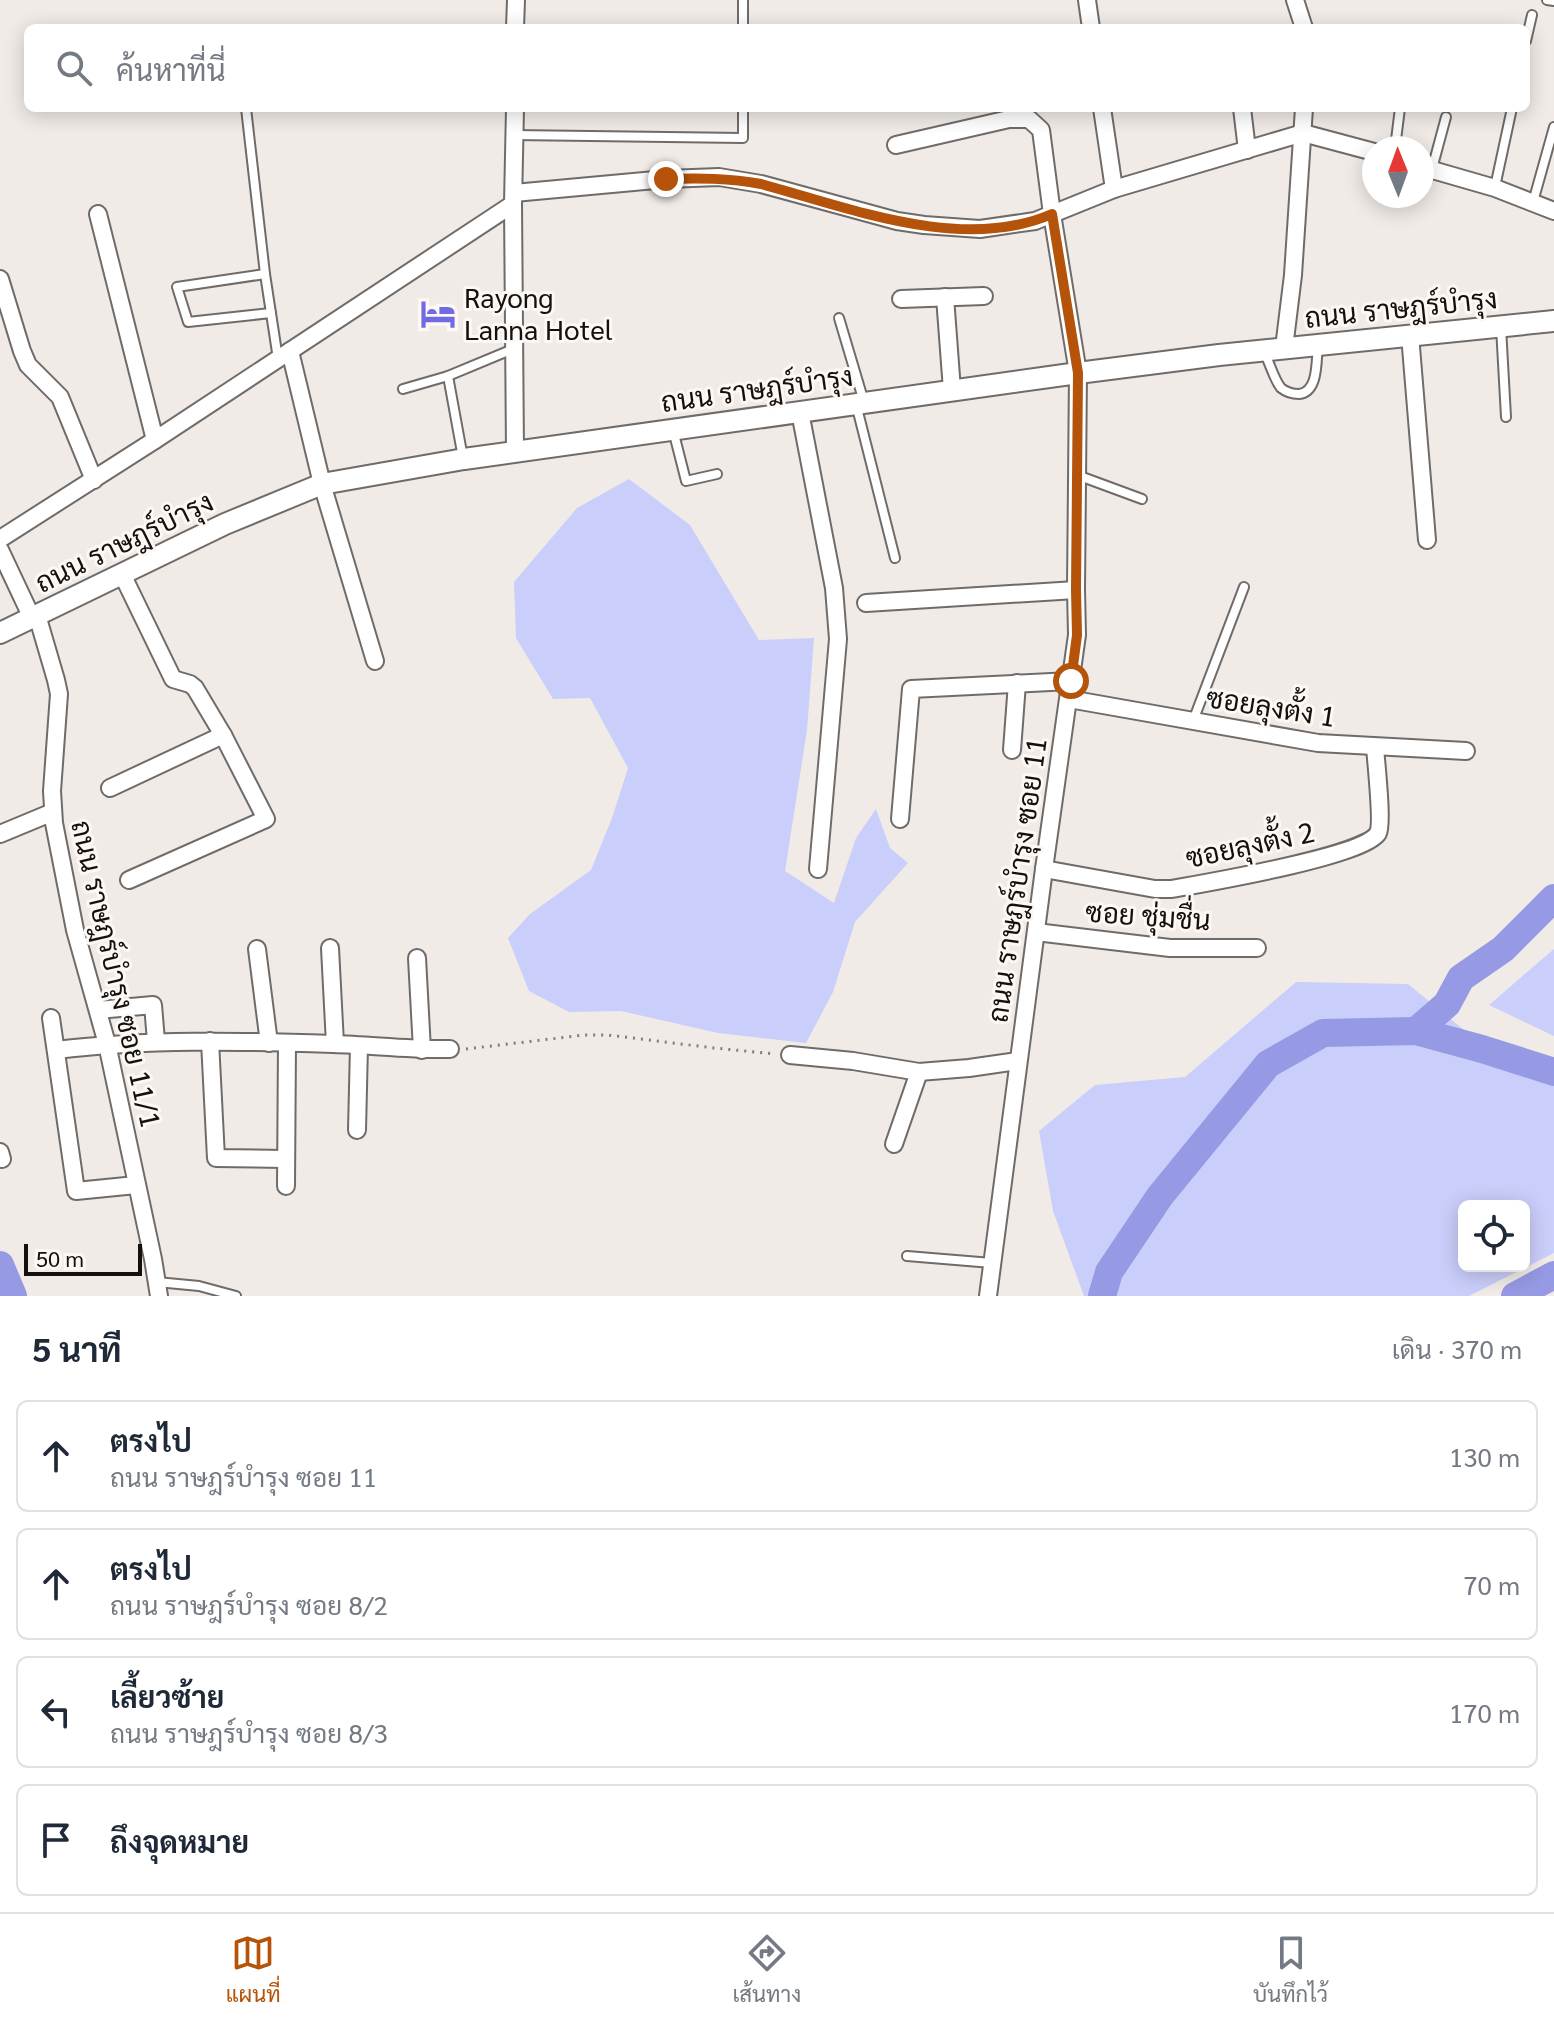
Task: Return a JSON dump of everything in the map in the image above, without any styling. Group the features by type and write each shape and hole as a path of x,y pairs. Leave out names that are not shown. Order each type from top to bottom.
{"street":[{"path":"515,24 516,0"},
{"path":"1087,0 1090,24"},
{"path":"1295,0 1303,24"},
{"path":"515,112 515,452"},
{"path":"1103,112 1114,189"},
{"path":"1242,112 1247,150"},
{"path":"1274,349 1293,275 1304,112"},
{"name":"ถนน ราษฎร์บำรุง ซอย 11","path":"896,145 1009,119 1029,119 1041,130 1078,373 1077,635 988,1296"},
{"path":"0,539 284,355 513,198 666,179 719,177 761,184 897,221 980,229 1035,221 1114,189 1303,133 1362,149"},
{"path":"1434,170 1495,188 1554,211"},
{"path":"98,214 155,440"},
{"path":"0,279 28,365 60,397 94,480"},
{"path":"901,299 984,296"},
{"path":"945,297 952,390"},
{"name":"ถนน ราษฎร์บำรุง","path":"0,633 225,524 322,484 464,459 1078,373 1274,349 1554,321"},
{"path":"1410,335 1427,540"},
{"path":"284,355 375,661"},
{"path":"800,412 834,588 838,639 818,869"},
{"name":"ถนน ราษฎร์บำรุง ซอย 11/1","path":"0,550 34,617 59,694 53,812 75,930 107,1044 158,1289"},
{"path":"122,574 173,679 195,688 266,819 129,880"},
{"path":"866,603 1076,590"},
{"path":"900,819 911,689 1071,681"},
{"path":"1012,750 1017,683"},
{"name":"ซอยลุงตั้ง 1","path":"1069,699 1318,743 1466,751"},
{"path":"110,788 223,735"},
{"name":"ซอยลุงตั้ง 2","path":"1044,869 1155,889 1172,889 1351,849 1372,839 1380,828 1375,747"},
{"path":"0,834 53,812"},
{"name":"ซอย ชุ่มชื่น","path":"1036,932 1170,948 1257,948"},
{"path":"330,948 335,1044"},
{"path":"257,949 269,1043"},
{"path":"417,958 422,1050"},
{"path":"98,1010 153,1005 156,1041"},
{"path":"51,1018 76,1191 136,1185"},
{"path":"56,1050 156,1041 450,1049"},
{"path":"210,1041 216,1158 286,1159"},
{"path":"286,1186 287,1043"},
{"path":"357,1130 359,1046"},
{"path":"790,1055 919,1072 1018,1061"},
{"path":"894,1144 919,1072"}],"lane":[{"path":"743,0 743,24"},
{"path":"1547,0 1554,1"},
{"path":"1530,24 1532,15"},
{"path":"246,112 271,313 284,355"},
{"path":"514,135 743,138 743,112"},
{"path":"1396,136 1400,112"},
{"path":"1495,188 1511,112"},
{"path":"1434,149 1446,117"},
{"path":"1533,203 1554,127"},
{"path":"265,274 177,287 188,322 271,313"},
{"path":"839,318 895,558"},
{"path":"1501,326 1506,417"},
{"path":"1274,349 1281,387 1296,394 1309,389 1314,382 1318,345"},
{"path":"403,389 448,376 513,349"},
{"path":"448,376 464,459"},
{"path":"673,430 686,481 717,474"},
{"path":"1077,475 1142,499"},
{"path":"1193,721 1244,587"},
{"path":"907,1256 993,1263"},
{"path":"158,1289 199,1286 236,1296"}],"path":[{"path":"450,1049 608,1035 790,1055"}],"shaded area":[{"path":"629,479 690,525 759,640 814,638 807,730 785,871 834,903 856,838 876,809 890,848 908,863 855,922 833,992 806,1043 718,1033 621,1011 569,1012 529,991 508,938 530,914 591,870 628,768 590,698 553,699 516,638 514,582 577,508"},
{"path":"1554,949 1554,1036 1489,1005"},
{"path":"1296,982 1408,984 1492,1053 1539,1077 1554,1079 1554,1253 1530,1265 1530,1200 1458,1200 1458,1272 1516,1272 1469,1296 1084,1296 1053,1211 1039,1131 1095,1085 1185,1077"}],"waterway":[{"path":"1416,1031 1447,1004 1461,978 1503,949 1554,898"},
{"path":"1102,1296 1109,1272 1160,1196 1268,1064 1323,1033 1416,1031 1554,1072"},
{"path":"0,1265 13,1296"},
{"path":"1515,1296 1554,1275"}],"place":[{"name":"Rayong Lanna Hotel","path":"438,314"}],"route":[{"path":"666,179 719,177 740,180 897,221 924,225 980,229 1035,221 1052,214 1078,373 1077,635 1071,681"}]}
